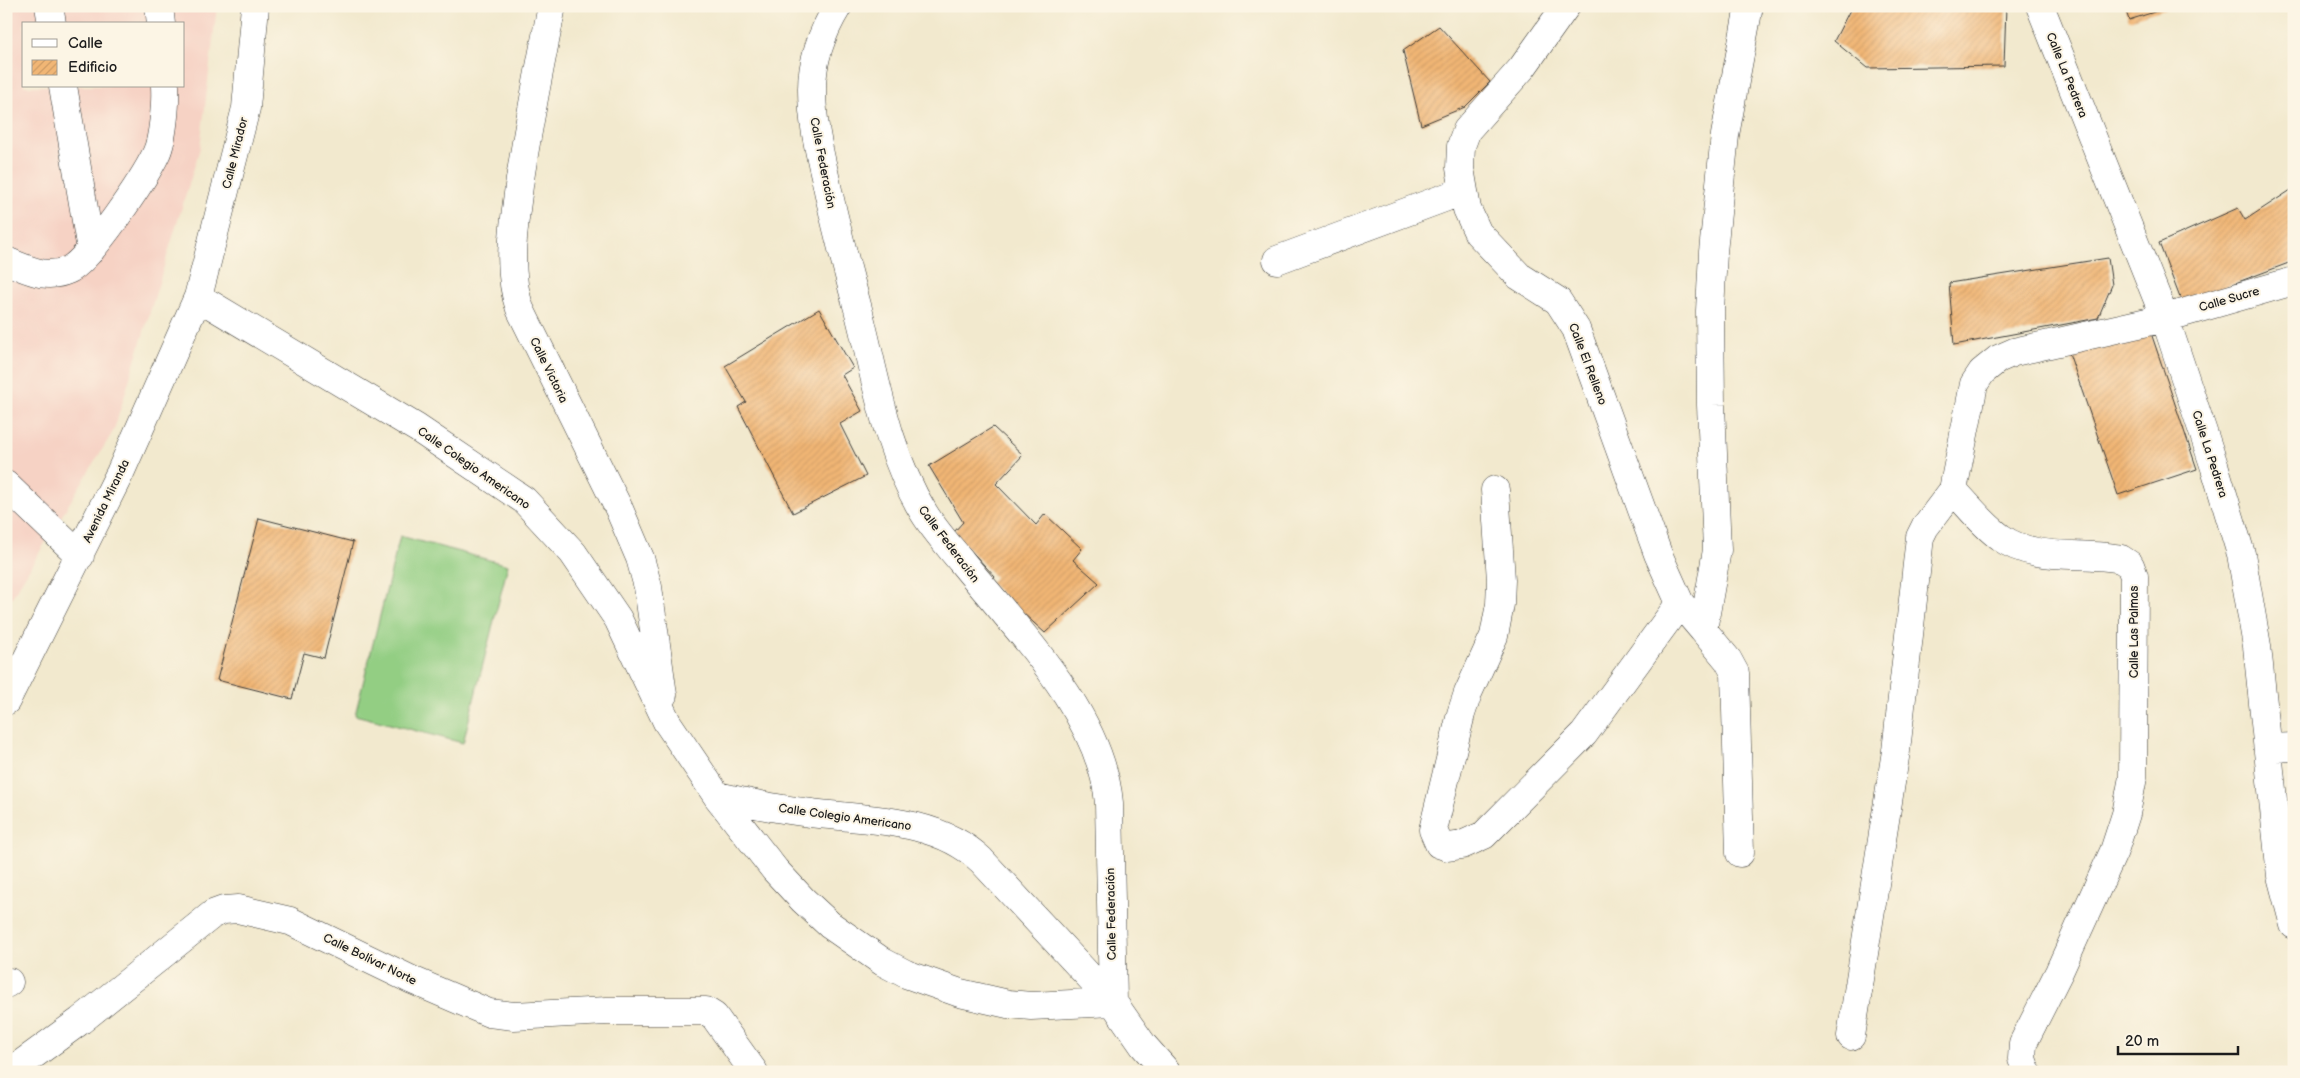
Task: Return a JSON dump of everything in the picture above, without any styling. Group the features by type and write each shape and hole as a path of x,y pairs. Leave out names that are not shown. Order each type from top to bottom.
{"street":[{"path":"49,6 52,22"},
{"path":"158,6 161,22"},
{"name":"Calle Mirador","path":"198,297 246,108 255,6"},
{"name":"Calle Victoria","path":"552,6 525,144 516,209 512,240 514,289 520,309 619,509 640,558 650,596 667,722"},
{"name":"Calle Federación","path":"838,6 828,22 818,47 812,78 813,112 830,200 882,411 904,476 926,517 1058,683 1082,719 1100,761 1106,780 1109,804 1113,1002"},
{"name":"Calle El Relleno","path":"1566,6 1522,68 1466,130 1461,146 1460,159 1463,191 1470,217 1478,233 1519,276 1558,301 1576,330 1658,554 1680,602 1732,666 1735,673 1740,853"},
{"path":"1703,630 1717,550 1710,379 1710,311 1713,252 1724,135 1749,6"},
{"name":"Calle La Pedrera","path":"2040,6 2165,318 2215,468 2241,554 2257,646 2281,748 2281,876 2294,925"},
{"path":"63,88 91,250"},
{"path":"6,261 46,275 70,270 91,250 132,194 157,153 166,102 165,88"},
{"path":"1277,260 1463,191"},
{"name":"Calle Sucre","path":"2165,318 2294,281"},
{"name":"Avenida Miranda","path":"6,702 120,473 198,297"},
{"name":"Calle Colegio Americano","path":"198,297 417,428 524,500 573,553 618,619 667,722 717,796 775,870 803,900 851,941 891,966 937,985 1008,1004 1031,1006 1113,1002"},
{"path":"1852,1036 1896,751 1919,544 1925,527 1953,490 1974,384 1990,365 2014,352 2165,318"},
{"path":"6,485 80,556"},
{"path":"1495,490 1501,580 1500,604 1494,636 1468,692 1462,714 1433,830 1439,844 1448,847 1469,843 1479,839 1491,828 1584,734 1680,602"},
{"name":"Calle Las Palmas","path":"1953,490 1991,529 2010,542 2035,551 2121,559 2127,562 2134,572 2133,777 2130,798 2107,870 2023,1043 2022,1059 2027,1072"},
{"name":"Calle Colegio Americano","path":"717,796 783,809 900,823 960,842 981,860 1113,1002 1142,1045 1167,1072"},
{"name":"Calle Bolívar Norte","path":"10,1072 80,1021 213,914 232,909 249,910 290,921 412,980 490,1013 514,1016 607,1011 706,1012 714,1016 754,1072"}],"shaded area":[{"path":"6,6 217,6 200,148 114,430 6,607"}],"green space":[{"path":"400,536 508,565 463,743 355,715"}],"building":[{"path":"1852,6 2006,6 2004,66 1867,68 1834,41"},
{"path":"2124,6 2170,6 2170,7 2129,20"},
{"path":"1439,26 1490,82 1465,107 1421,125 1403,51"},
{"path":"2294,188 2294,261 2182,303 2159,243 2238,208 2245,220"},
{"path":"2108,258 2112,285 2098,318 1954,345 1949,283"},
{"path":"819,309 853,368 842,375 862,411 840,424 866,476 793,513 738,407 746,402 725,366"},
{"path":"2151,333 2197,469 2118,495 2069,353"},
{"path":"993,427 1023,455 996,484 1036,525 1045,514 1082,549 1073,560 1099,583 1045,633 990,583 995,577 954,532 963,522 929,466"},
{"path":"259,518 353,542 324,658 304,653 292,699 217,680"}]}
